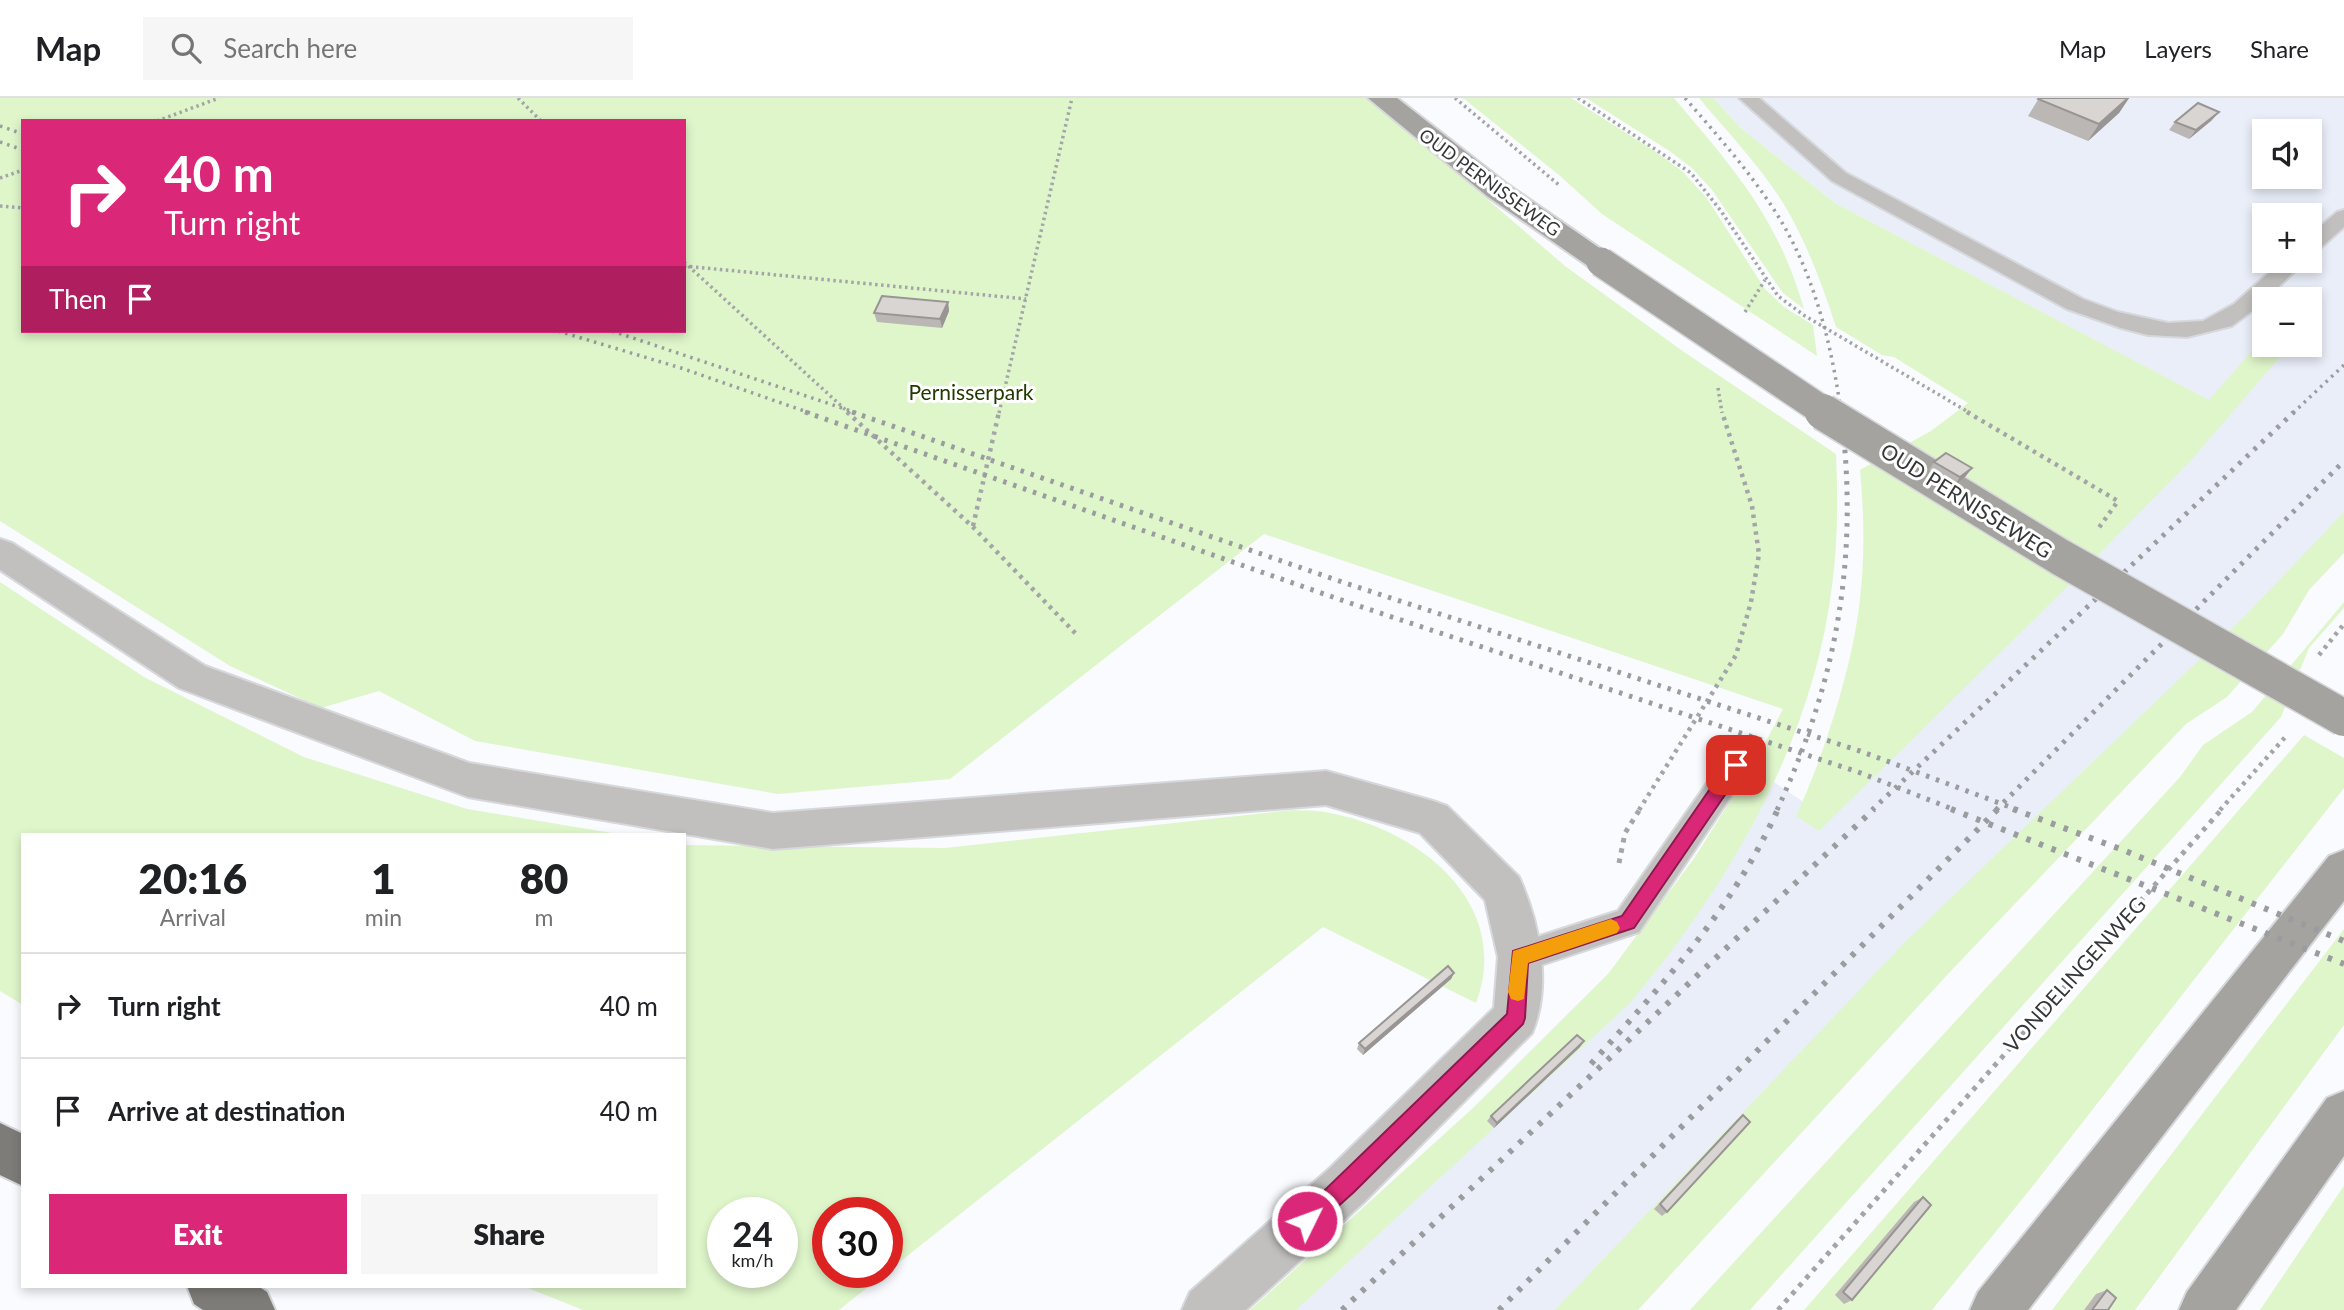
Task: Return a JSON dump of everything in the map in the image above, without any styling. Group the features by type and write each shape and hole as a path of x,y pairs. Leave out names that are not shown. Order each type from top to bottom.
{"highway":[{"path":"0,1147 21,1162"},
{"path":"215,1288 249,1310"}],"street":[{"name":"OUD PERNISSEWEG","path":"1381,98 1497,190 1742,359 1925,475 2192,634 2344,718"},
{"name":"OUD PERNISSEWEG","path":"1408,98 1601,262"},
{"path":"0,552 192,677 468,780 773,831 1326,788 1433,819 1504,891 1520,957 1516,1018 1347,1185 1208,1310"},
{"path":"1996,1310 2344,869"},
{"path":"2205,1310 2344,1115"}],"lane":[{"path":"1748,98 1839,177 2076,304 2117,320 2163,329 2214,325 2233,316 2281,273"},
{"path":"2322,235 2344,216"},
{"path":"1520,957 1628,922 1736,765"}],"path":[{"path":"162,119 219,98"},
{"path":"517,98 539,119"},
{"path":"973,527 1072,98"},
{"name":"OUD PERNISSEWEG","path":"1455,98 1559,186"},
{"path":"1578,98 1691,173 1721,211 1778,296 1805,316 2118,501 2091,538"},
{"path":"0,178 21,171"},
{"path":"0,206 21,208"},
{"path":"686,265 1026,299"},
{"path":"686,265 973,527 1077,635"},
{"path":"1739,321 1765,280"},
{"path":"1605,929 1625,833 1736,655 1751,602 1759,554 1752,506 1722,412 1717,379"},
{"path":"2316,663 2320,650 2344,624"},
{"name":"VONDELINGENWEG","path":"1778,1310 2296,726"}],"shaded area":[{"path":"1713,98 2344,98 2344,535 1592,1310 1269,1310 1578,1026 1762,774 1820,813 2208,400 1835,203 1742,129"}],"green space":[{"name":"Pernisserpark","path":"0,98 1370,98 1565,266 1684,352 1836,454 1836,536 1832,586 1822,644 1806,701 1785,756 1760,810 1731,862 1665,960 1628,1005 1296,1310 1250,1310 1473,1108 1608,974 1695,857 1756,760 1783,709 1264,534 950,779 778,794 475,741 379,691 321,708 230,666 0,521"},
{"path":"1463,98 1571,98 1656,152 1682,171 1706,197 1765,289 1784,307 1813,325 1817,356 1602,214 1559,175"},
{"path":"1586,98 1674,98 1752,196 1781,248 1804,309 1783,293 1712,190 1693,169"},
{"path":"1699,98 1713,98 1742,129 1835,203 2209,400 2252,351 2252,357 2280,357 2193,458 2060,594 1819,831 1796,816 1836,710 1856,625 1863,551 1860,470 1931,431 1968,403 1894,357 1882,355 1836,327 1803,240 1780,198"},
{"path":"2344,512 2344,553 2309,590 2283,634 2227,697 2186,724 1948,974 1638,1310 1555,1310 1905,942 2246,615"},
{"path":"0,582 144,677 304,757 467,809 612,833 21,833 21,1004 0,991"},
{"path":"2344,602 2344,608 2309,648 2281,717 1750,1310 1690,1310 2180,777 2203,745 2252,712"},
{"path":"2304,735 2344,758 2344,788 2028,1192 1932,1310 1804,1310"},
{"path":"1293,810 1325,812 1364,822 1396,836 1426,854 1451,877 1470,904 1481,934 1484,967 1476,1003 1323,927 903,1259 903,1197 812,1197 812,1288 867,1288 839,1310 583,1310 528,1288 686,1288 686,845 945,848"},
{"path":"2344,929 2344,1025 2135,1310 2052,1310"},
{"path":"2344,1186 2344,1310 2260,1310 2337,1196"}],"building":[{"path":"2039,98 2128,98 2099,124"},
{"path":"2198,103 2219,112 2196,130 2175,122"},
{"path":"882,296 948,302 940,319 874,313"},
{"path":"1946,453 1972,468 1960,477 1934,462"},
{"path":"1448,966 1454,973 1365,1049 1359,1043"},
{"path":"1577,1035 1584,1041 1497,1123 1491,1116"},
{"path":"1743,1115 1750,1122 1667,1212 1660,1204"},
{"path":"1923,1197 1931,1205 1852,1300 1843,1292"},
{"path":"2107,1290 2116,1298 2108,1310 2092,1310"}],"railway":[{"path":"1685,98 1757,185 1791,238 1820,311 1841,413"},
{"path":"0,126 21,133"},
{"path":"0,142 21,149"},
{"path":"565,333 681,368 810,413"},
{"path":"618,333 857,413"},
{"path":"2293,413 2344,365"},
{"path":"805,412 1347,602 1801,753"},
{"path":"852,412 1345,583 1807,734"},
{"path":"1807,734 1829,664 1839,616 1845,566 1846,465 1841,412"},
{"path":"1913,771 2294,412"},
{"path":"2002,804 2344,461"},
{"path":"1801,753 1807,734"},
{"path":"1807,734 1913,771"},
{"path":"1777,810 1801,753"},
{"path":"1801,753 1896,787"},
{"path":"1896,787 1913,771"},
{"path":"1913,771 2002,804"},
{"path":"1872,810 1896,787"},
{"path":"1896,787 1955,810"},
{"path":"1996,810 2002,804"},
{"path":"2002,804 2018,810"},
{"path":"1591,1064 1670,974 1718,913 1760,846 1778,809"},
{"path":"1342,1310 1874,809"},
{"path":"1951,809 1985,822"},
{"path":"1985,822 1998,809"},
{"path":"2013,809 2123,850 2344,941"},
{"path":"1499,1310 1985,822"},
{"path":"1985,822 2344,964"}],"slow traffic":[{"path":"1518,992 1520,957 1611,928"}],"route":[{"path":"1307,1221 1516,1018 1520,957 1628,922 1736,765"}]}
